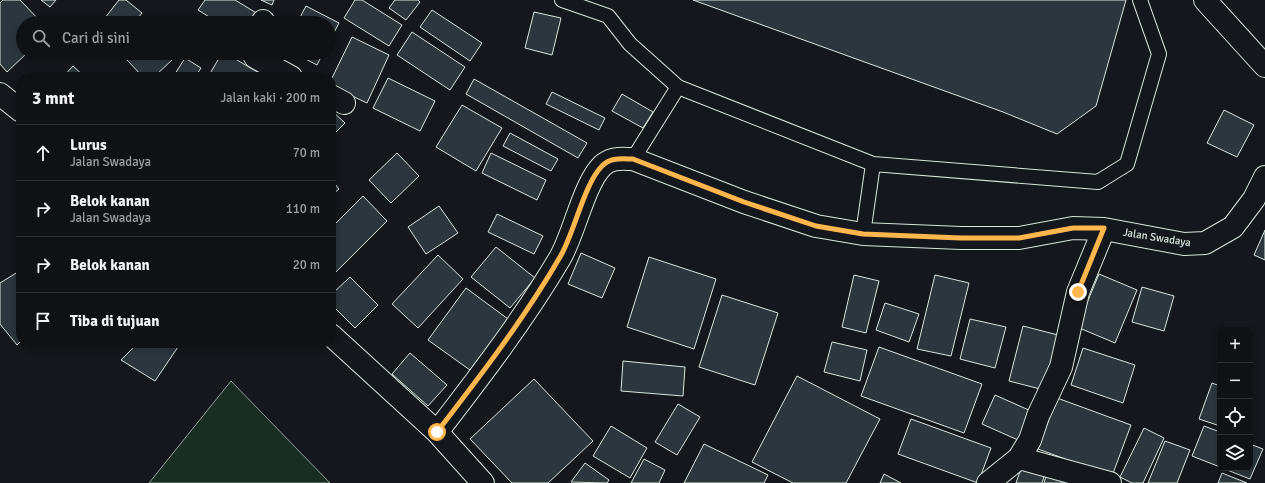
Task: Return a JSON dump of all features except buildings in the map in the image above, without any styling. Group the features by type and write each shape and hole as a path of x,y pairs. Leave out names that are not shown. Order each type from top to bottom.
{"street":[{"path":"1205,0 1265,66"},
{"path":"259,60 277,72"},
{"path":"0,94 16,107"},
{"name":"Jalan Swadaya","path":"437,432 506,342 561,256 591,184 602,167 614,158 633,159 744,202 816,226 863,234 961,238 1019,238 1073,228 1104,228 1184,244 1205,244 1233,226 1254,199 1265,177"},
{"path":"988,483 1019,458 1030,440 1038,416 1061,367 1078,292 1104,228"},
{"path":"336,340 437,432 483,483"},
{"path":"1019,458 1110,483"}],"lane":[{"path":"562,0 608,16 630,44 678,87 873,164 1098,182 1126,164 1160,54 1140,0"},
{"path":"633,159 678,87"},
{"path":"863,234 873,164"}],"green space":[{"path":"231,381 330,483 149,483"}],"route":[{"path":"437,432 506,342 561,256 591,184 602,167 614,158 633,159 744,202 816,226 863,234 961,238 1019,238 1073,228 1104,228 1078,292"}]}
